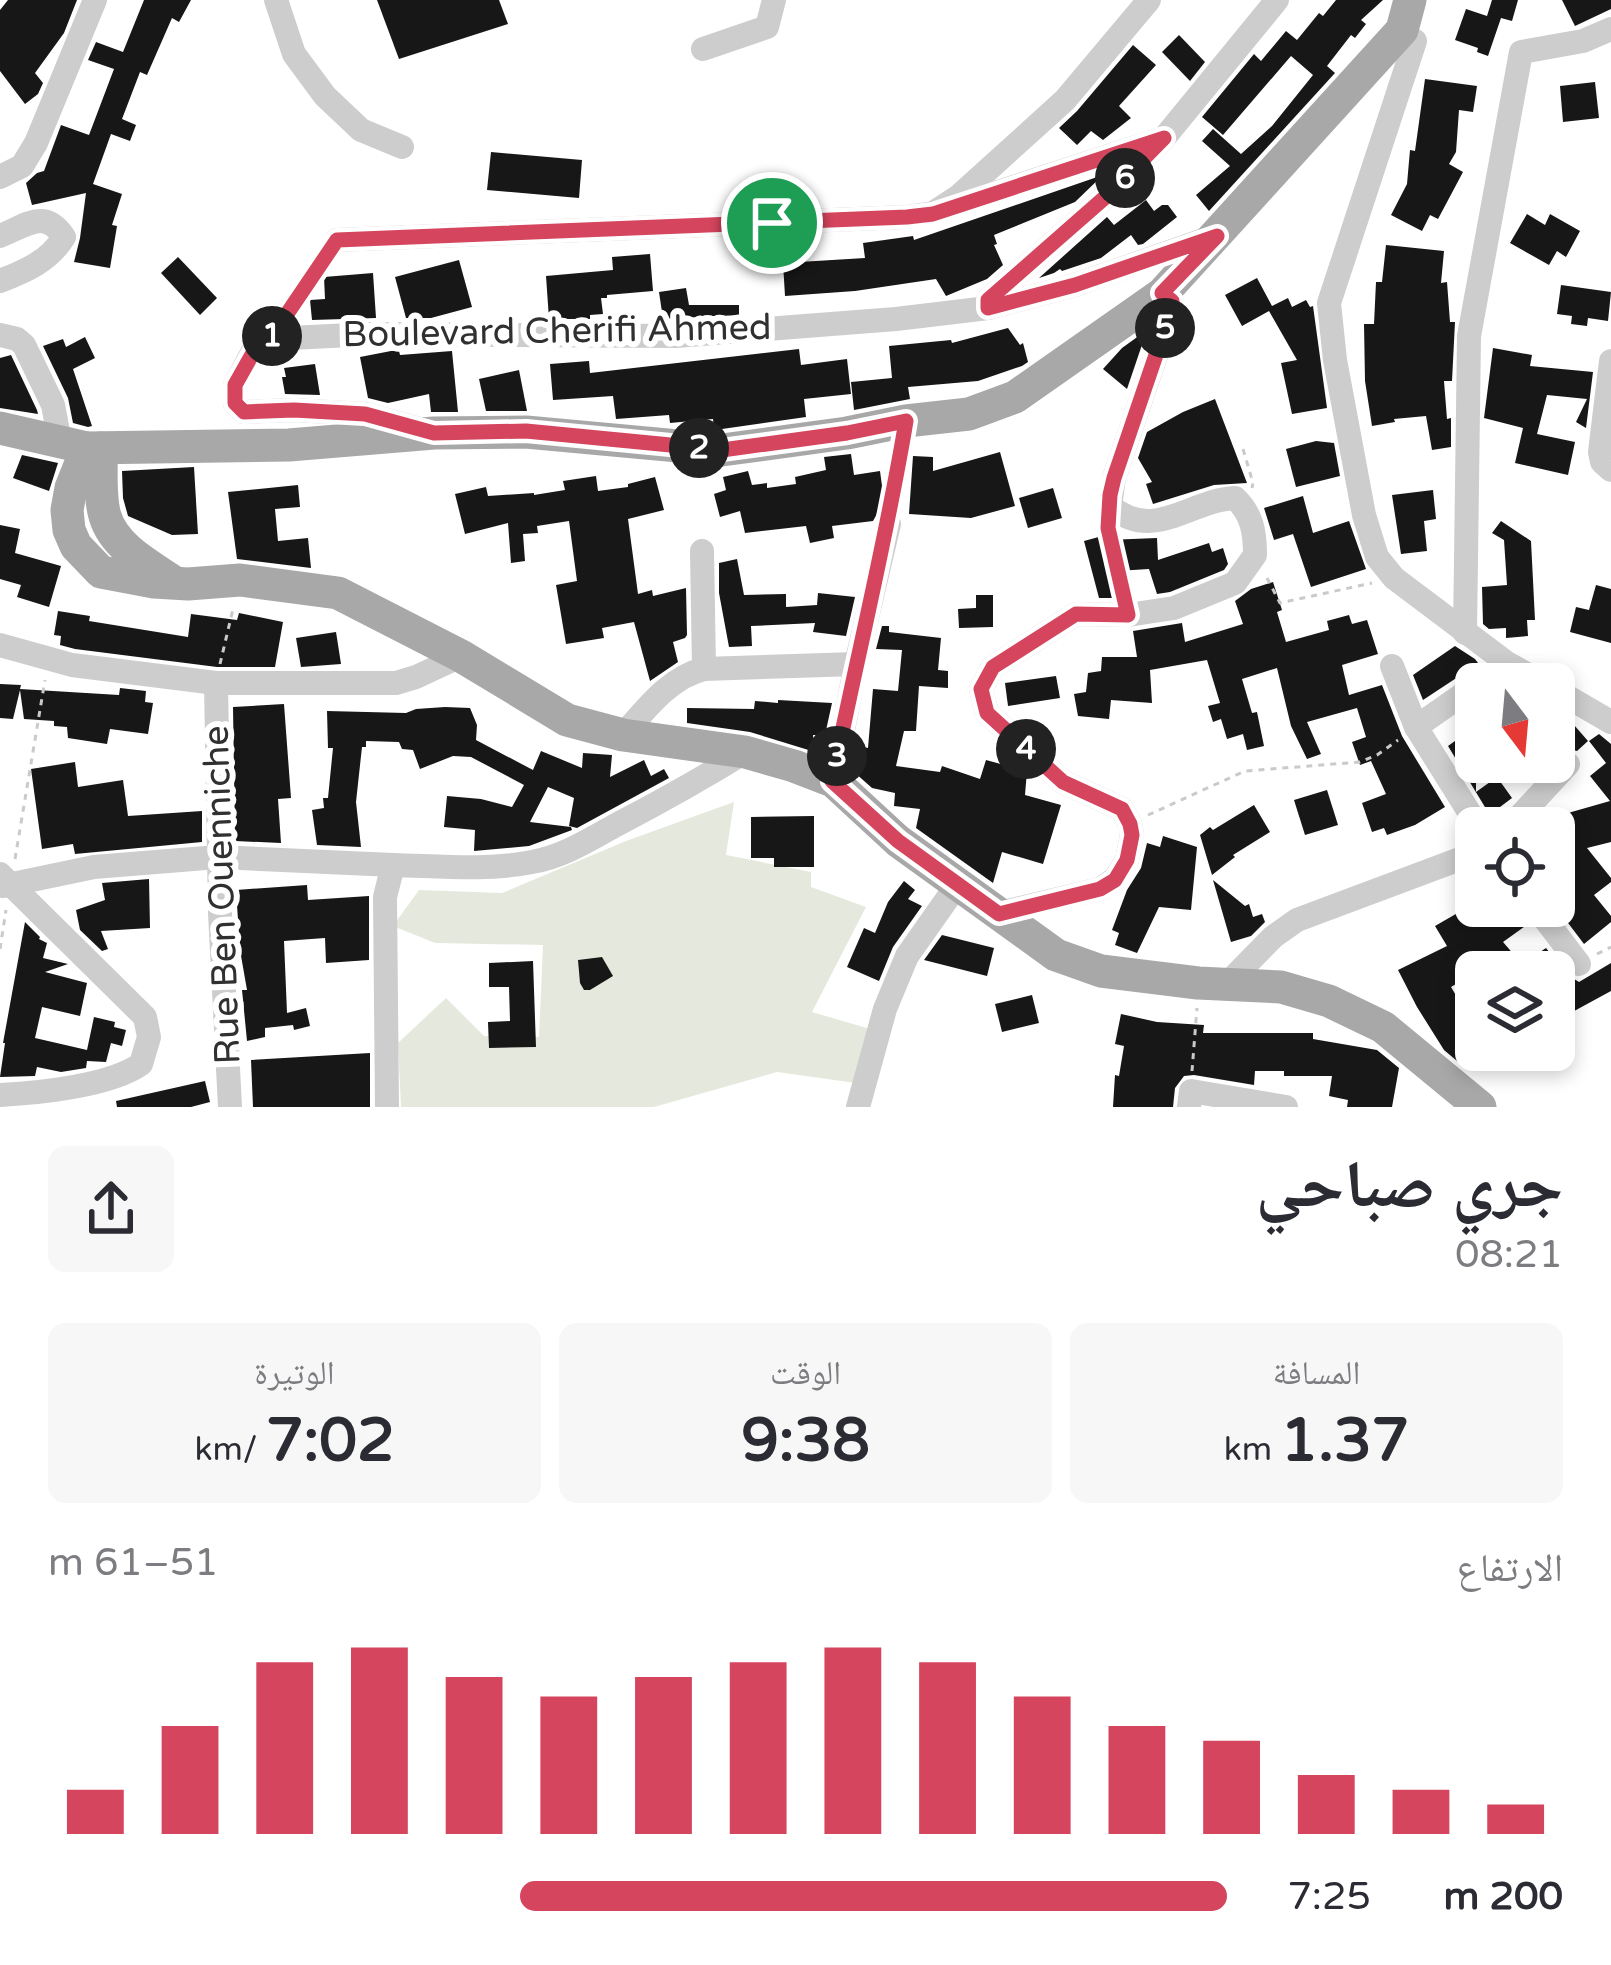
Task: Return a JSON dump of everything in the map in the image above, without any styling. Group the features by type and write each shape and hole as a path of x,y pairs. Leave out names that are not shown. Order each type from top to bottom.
{"main road":[{"path":"0,428 92,446 289,445 526,431 722,450 969,414 1015,397 1162,293 1402,30 1410,0"},
{"path":"92,446 105,515 122,543 175,583"},
{"path":"92,446 77,469 67,510 76,546 100,572 134,580 240,580 338,593 461,656 567,720 623,735 745,752 794,766 832,781 898,841 1056,956 1101,970 1281,987 1329,1000 1383,1027 1480,1107"}],"street":[{"path":"0,177 22,166 36,143 95,0"},
{"path":"276,0 294,54 325,96 362,130 402,147"},
{"path":"703,49 767,27 774,0"},
{"path":"933,214 1065,100 1149,0"},
{"path":"988,308 988,300 1110,193 1164,138 1277,0"},
{"path":"1465,633 1469,336 1521,52 1583,41 1611,28"},
{"path":"1415,41 1329,303 1335,361 1364,515 1377,557 1394,578 1507,663"},
{"path":"337,240 933,214 1164,138"},
{"path":"0,236 39,220 50,222 64,237 39,264 0,281"},
{"name":"Boulevard Cherifi Ahmed","path":"270,339 371,334 676,336 896,319 988,308 1075,285 1217,236"},
{"path":"999,914 1100,889 1115,880 1127,860 1132,835 1122,809 1063,782 987,713 981,689 993,667 1076,614 1128,615 1174,608 1234,583 1256,555 1247,509 1235,497 1154,522 1123,516 1110,506 1114,478 1172,308 1172,301 1162,293"},
{"path":"0,335 24,345 53,405 92,446"},
{"path":"270,339 253,353 235,385 235,403 244,412 365,414 434,433"},
{"path":"1611,361 1600,452 1611,470"},
{"path":"832,781 889,524"},
{"path":"702,551 704,669"},
{"path":"0,645 49,660 215,683 396,683 461,656"},
{"path":"623,735 689,673 856,664"},
{"path":"1392,666 1416,727 1466,807"},
{"name":"Rue Ben Ouenniche","path":"215,683 230,1107"},
{"path":"1416,727 1455,700"},
{"path":"1575,701 1611,722"},
{"path":"4,882 218,856 498,867 535,862 562,853 691,786 745,752"},
{"path":"1528,807 1550,783"},
{"path":"1213,983 1297,920 1455,861"},
{"path":"387,1107 386,897 394,865"},
{"path":"0,1095 42,1092 122,1075 141,1064 149,1037 145,1017 4,882"},
{"path":"858,1107 885,1009 908,956 957,885"},
{"path":"1551,927 1579,964"},
{"path":"1190,1099 1286,1107"}],"path":[{"path":"270,339 337,240"},
{"path":"889,524 906,421"},
{"path":"1243,449 1253,483 1247,509"},
{"path":"1110,506 1108,528 1128,615"},
{"path":"1256,555 1280,603 1394,578"},
{"path":"215,683 240,580"},
{"path":"0,949 4,882 49,660"},
{"path":"1130,824 1245,771 1360,762 1416,727"},
{"path":"1190,1099 1213,983"}],"shaded area":[{"path":"734,802 726,855 811,872 811,887 866,907 812,1012 877,1031 863,1084 777,1072 654,1107 401,1107 398,1043 446,998 484,1036 539,1037 543,945 435,943 393,926 419,890 502,893"}],"building":[{"path":"8,0 77,0 64,33 35,73 43,83 38,94 25,104 0,71 0,10"},
{"path":"144,0 191,0 179,22 172,18 147,75 140,72 122,119 136,125 130,141 111,134 93,184 122,194 112,225 117,226 110,268 74,262 86,193 32,205 26,183 44,171 61,125 89,135 114,69 88,60 96,42 123,52"},
{"path":"377,0 499,0 508,24 399,59"},
{"path":"1336,0 1383,0 1361,20 1366,24 1327,66 1335,73 1209,211 1196,195 1230,166 1202,141 1213,129 1241,154 1272,126 1313,75 1291,56 1223,135 1202,117 1254,54 1261,61 1286,31 1297,40"},
{"path":"1492,0 1518,0 1512,21 1501,18 1488,56 1455,40 1466,9 1487,16"},
{"path":"1562,0 1611,0 1611,9 1575,26"},
{"path":"1179,35 1205,62 1190,81 1162,52"},
{"path":"1133,45 1156,65 1119,106 1131,118 1103,140 1091,131 1077,145 1059,128"},
{"path":"1425,79 1477,86 1473,112 1459,110 1456,152 1449,164 1463,172 1438,219 1430,215 1422,231 1391,215 1407,184"},
{"path":"1595,82 1599,118 1563,122 1560,86"},
{"path":"491,152 582,160 579,198 487,190"},
{"path":"1103,175 1075,202 994,235 1003,265 987,279 946,296 936,279 785,296 783,263 865,258 863,243 913,236 914,240"},
{"path":"1146,200 1154,211 1168,205 1177,217 1143,244 1138,245 1131,235 1101,258 1039,278 1107,217 1114,225"},
{"path":"1527,214 1545,225 1550,214 1580,231 1566,257 1557,251 1549,265 1510,243"},
{"path":"1386,245 1444,251 1441,283 1447,282 1450,322 1455,322 1452,381 1444,381 1451,447 1432,450 1426,416 1372,426 1364,324 1374,324 1376,282 1382,282"},
{"path":"650,254 653,291 607,295 601,298 603,314 590,315 590,319 549,319 546,276 613,270 612,257"},
{"path":"178,257 217,298 200,315 161,273"},
{"path":"459,260 472,307 431,318 406,318 395,277"},
{"path":"373,273 376,318 312,320 310,300 325,299 324,277"},
{"path":"1257,278 1272,306 1288,298 1292,307 1306,300 1313,306 1327,408 1292,414 1281,363 1297,360 1269,311 1242,326 1225,295"},
{"path":"1561,285 1611,292 1608,321 1588,318 1587,326 1571,324 1572,316 1557,314"},
{"path":"686,288 689,305 739,305 739,315 663,319 659,292"},
{"path":"1008,328 1023,343 1028,362 1022,366 978,381 908,387 910,399 854,410 851,382 892,378 889,346 952,343"},
{"path":"1147,330 1127,389 1103,369"},
{"path":"85,337 95,358 73,369 92,426 88,427 73,423 68,398 43,346 63,339 66,347"},
{"path":"1493,348 1532,355 1530,366 1593,372 1586,428 1576,422 1587,399 1547,395 1537,434 1575,442 1568,475 1515,463 1523,428 1484,418"},
{"path":"799,349 801,365 847,359 851,394 804,399 806,417 722,429 714,428 713,419 670,423 669,415 616,419 613,396 553,400 550,364 589,361 590,373"},
{"path":"391,351 400,355 452,351 458,412 431,412 429,394 388,403 368,398 360,357"},
{"path":"11,355 38,414 0,408 0,358"},
{"path":"315,364 320,395 285,394 284,368"},
{"path":"519,370 527,411 486,411 479,379"},
{"path":"1215,399 1247,483 1214,485 1153,504 1146,484 1152,482 1138,458 1147,432"},
{"path":"1316,441 1334,443 1340,476 1296,487 1286,449"},
{"path":"1000,452 1015,506 971,518 909,514 913,456 933,457 933,471"},
{"path":"851,454 854,475 880,471 885,508 873,521 832,526 834,538 810,543 806,526 745,533 740,511 720,517 714,494 726,490 723,477 748,471 752,485 796,484 795,477 826,470 824,457"},
{"path":"22,455 58,463 49,491 13,478"},
{"path":"194,467 198,534 172,535 128,516 122,471"},
{"path":"596,476 598,491 655,477 664,510 628,519 638,594 652,590 653,596 686,588 687,635 673,642 678,662 650,681 634,622 602,628 604,638 566,644 556,585 577,581 569,521 537,526 538,533 523,534 525,561 511,563 508,523 465,534 455,494 486,487 488,496 534,495 565,490 563,481"},
{"path":"298,485 300,507 275,509 278,541 308,538 311,568 237,559 228,492"},
{"path":"1053,488 1062,518 1028,528 1019,498"},
{"path":"1433,490 1436,519 1424,521 1427,551 1401,554 1392,495"},
{"path":"1303,496 1313,533 1349,521 1366,569 1311,587 1293,534 1274,540 1264,508"},
{"path":"1501,521 1531,541 1535,620 1527,620 1528,636 1506,638 1506,628 1489,629 1483,624 1482,587 1507,585 1504,540 1492,533"},
{"path":"0,525 20,529 15,553 61,566 49,607 17,597 21,585 0,579"},
{"path":"1106,535 1107,540 1157,538 1158,560 1209,543 1212,552 1223,548 1228,564 1224,570 1157,594 1149,569 1117,571 1123,598 1099,598 1084,541"},
{"path":"737,559 744,595 786,594 786,607 817,605 818,593 855,597 846,636 813,632 815,623 751,626 752,646 729,647 719,563"},
{"path":"1273,582 1286,642 1329,630 1327,621 1349,615 1352,624 1367,620 1378,654 1342,665 1349,695 1382,685 1402,736 1445,807 1387,835 1384,828 1372,832 1362,803 1386,794 1371,761 1360,765 1352,742 1366,737 1357,708 1307,722 1321,754 1307,759 1291,726 1277,668 1242,679 1252,713 1257,712 1264,746 1247,750 1243,734 1227,739 1221,719 1213,722 1208,706 1220,703 1207,660 1150,670 1152,703 1111,700 1109,719 1078,716 1074,694 1086,692 1088,673 1101,671 1102,657 1137,657 1133,631 1182,623 1185,642 1243,624 1235,601"},
{"path":"1596,585 1611,589 1611,643 1570,632 1576,607 1589,610"},
{"path":"976,595 993,595 993,627 959,628 958,609 976,608"},
{"path":"58,611 90,616 89,621 188,637 191,614 237,620 239,613 283,622 275,667 217,667 60,645 61,636 54,635"},
{"path":"882,626 889,626 889,632 941,638 938,670 948,671 948,688 919,686 916,731 904,731 896,766 940,772 942,766 980,779 986,760 1008,766 1008,762 1017,762 1027,771 1025,795 1061,805 1043,864 1002,852 993,883 916,828 920,809 894,806 895,793 872,788 854,772 860,746 868,748 873,689 898,691 902,650 876,649"},
{"path":"336,632 341,664 301,667 296,638"},
{"path":"1455,646 1478,663 1455,663 1455,679 1423,700 1413,675"},
{"path":"1056,676 1060,698 1008,706 1005,683"},
{"path":"0,684 119,695 120,688 146,691 145,702 153,703 148,734 110,729 107,744 68,738 67,727 54,726 54,721 24,719 20,690 13,719 0,718"},
{"path":"755,701 832,703 825,735 813,735 815,752 750,732 687,723 687,708 754,709"},
{"path":"284,704 291,798 278,799 281,843 235,841 233,707"},
{"path":"470,708 477,725 476,740 533,770 541,751 582,768 583,753 612,755 610,777 644,760 651,776 664,769 669,778 577,828 569,826 574,798 548,787 530,822 572,830 529,846 474,851 475,830 444,827 447,796 512,807 524,785 471,757 453,756 420,769 413,750 402,749 399,742 366,741 356,802 361,847 317,845 312,810 324,808 323,798 328,798 333,748 328,748 327,711 406,713"},
{"path":"1575,726 1588,741 1575,751"},
{"path":"1599,734 1611,744 1611,842 1587,848 1611,878 1594,895 1611,922 1584,944 1571,927 1575,927 1575,811 1610,801 1590,776 1606,763 1589,741"},
{"path":"75,762 78,787 123,780 128,816 202,811 202,842 75,854 73,844 42,849 31,769"},
{"path":"1470,783 1476,783 1476,792 1489,783 1501,783 1512,798 1500,807 1485,807"},
{"path":"1327,790 1338,825 1305,835 1294,800"},
{"path":"1254,805 1270,832 1212,875 1200,835"},
{"path":"814,816 814,867 774,867 774,858 751,858 751,817"},
{"path":"1163,836 1197,847 1191,910 1159,907 1137,953 1115,945 1119,933 1112,930 1141,868 1147,843 1160,847"},
{"path":"149,879 150,928 101,931 108,949 102,951 80,930 76,910 105,900 102,883"},
{"path":"1213,880 1245,906 1249,904 1253,917 1262,914 1265,922 1251,936 1231,942"},
{"path":"904,881 915,890 908,899 922,906 893,947 879,981 847,967 864,928 875,933 888,902"},
{"path":"307,885 308,900 369,896 369,960 326,963 325,938 284,941 287,1013 306,1008 310,1026 265,1028 265,1037 247,1041 242,990 247,990 236,890"},
{"path":"1455,914 1455,927 1524,927 1503,942 1511,951 1455,951 1455,985 1451,987 1455,994 1455,1059 1444,1050 1398,970 1447,946 1435,926"},
{"path":"25,922 47,943 43,958 68,964 45,972 87,983 80,1016 42,1007 35,1038 87,1050 94,1017 115,1022 114,1027 126,1030 122,1046 111,1043 106,1062 87,1061 86,1068 61,1072 37,1067 35,1076 0,1077"},
{"path":"942,935 994,948 987,976 924,960"},
{"path":"602,957 613,976 584,990 578,960"},
{"path":"533,961 536,1047 489,1048 488,1022 510,1021 509,987 489,987 489,963"},
{"path":"1611,963 1611,991 1575,1011 1575,980 1579,982"},
{"path":"1032,995 1039,1023 1002,1032 995,1004"},
{"path":"1121,1014 1204,1025 1203,1033 1313,1033 1313,1039 1377,1050 1399,1068 1392,1107 1347,1107 1348,1100 1329,1096 1332,1076 1255,1071 1254,1085 1184,1076 1175,1088 1173,1107 1113,1107 1115,1075 1119,1076 1124,1046 1115,1044"},
{"path":"370,1053 370,1107 253,1107 251,1060"},
{"path":"205,1081 210,1102 191,1107 117,1107 116,1101"}],"route":[{"path":"1164,138 1110,193 988,300 988,308 1075,285 1217,236 1162,293 1172,301 1172,308 1110,495 1108,528 1128,615 1076,614 993,667 981,689 987,713 1063,782 1122,809 1132,835 1127,860 1115,880 1100,889 999,914 898,841 832,781 889,524 906,421 722,450 526,431 434,433 365,414 244,412 235,403 235,385 253,353 270,339 337,240 772,223 933,214 1164,138"}]}
